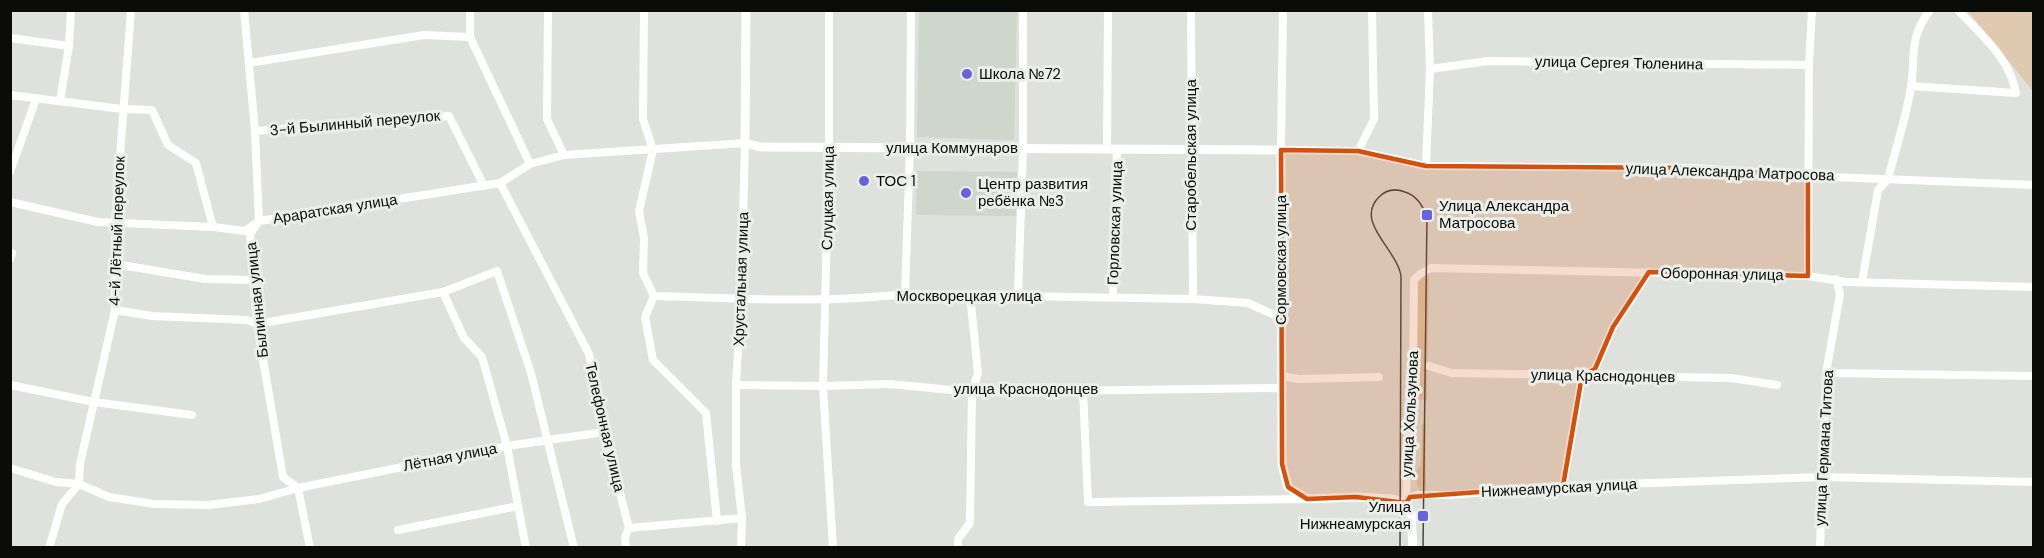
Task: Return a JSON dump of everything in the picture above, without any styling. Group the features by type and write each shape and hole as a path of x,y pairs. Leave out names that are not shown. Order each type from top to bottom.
{"street":[{"path":"60,101 69,46 71,10"},
{"name":"4-й Лётный переулок","path":"79,484 80,464 115,310 115,223 131,10"},
{"name":"Былинная улица","path":"244,10 255,131 259,221 250,234 257,324 283,477 298,488 310,548"},
{"path":"470,10 470,37 530,164"},
{"path":"548,10 547,119 564,155"},
{"path":"644,10 643,119 653,150 639,211 644,238 643,273 654,296 645,317 653,360 706,413 717,521"},
{"name":"Хрустальная улица","path":"741,548 742,518 736,465 736,385 741,298 746,10"},
{"name":"Слуцкая улица","path":"830,10 823,386 833,548"},
{"path":"905,294 910,148 911,10"},
{"path":"1018,295 1023,149 1023,10"},
{"name":"Горловская улица","path":"1107,149 1108,10"},
{"name":"Старобельская улица","path":"1191,10 1193,299"},
{"name":"Сормовская улица","path":"1283,10 1282,464 1288,487 1307,499"},
{"path":"1358,151 1374,119 1372,10"},
{"path":"1426,166 1430,69 1428,10"},
{"path":"1808,276 1809,65 1812,10"},
{"path":"1862,282 1878,190 1888,179 1911,86 1914,39 1920,24 1930,10"},
{"path":"1911,86 2016,93 2013,76 1999,54 1958,10"},
{"path":"249,63 424,35 470,37"},
{"path":"10,38 69,46"},
{"name":"улица Сергея Тюленина","path":"1430,69 1489,60 1809,65"},
{"path":"10,95 122,110 152,110 168,145 196,163 213,227"},
{"path":"10,172 36,99"},
{"name":"3-й Былинный переулок","path":"255,131 448,116 484,186"},
{"name":"улица Коммунаров","path":"484,186 500,183 530,164 564,155 745,143 760,147 829,148 1358,151 1426,166"},
{"name":"Горловская улица","path":"1113,296 1117,149"},
{"name":"улица Александра Матросова","path":"1426,166 1695,168 1808,176 2034,185"},
{"name":"Телефонная улица","path":"500,183 589,354 604,432 628,528 625,537 626,548"},
{"name":"Араратская улица","path":"10,202 83,220 213,227 245,231 259,221 484,186"},
{"path":"10,253 12,253 10,259"},
{"path":"115,264 205,279 253,279"},
{"name":"Оборонная улица","path":"1414,280 1431,268 1808,276 1846,282 2034,287"},
{"path":"115,310 152,316 247,320 257,324 443,292 496,271 531,373 574,548"},
{"path":"1563,486 1582,376 1595,369 1613,327 1649,272"},
{"name":"улица Германа Титова","path":"1820,548 1826,373 1840,294 1836,279"},
{"name":"улица Хользунова","path":"1413,548 1411,513 1406,503 1408,422 1413,372 1414,280"},
{"path":"443,292 464,338 482,357 507,446 526,548"},
{"name":"Москворецкая улица","path":"654,296 825,299 867,299 905,294 1113,296 1248,303 1281,318"},
{"path":"958,548 958,539 970,523 972,392 978,373 970,295"},
{"name":"улица Краснодонцев","path":"1429,366 1451,373 1731,378 1777,385"},
{"path":"1826,373 2034,376"},
{"path":"1281,376 1299,379 1379,377"},
{"name":"улица Краснодонцев","path":"736,385 890,384 972,392 1281,388"},
{"path":"10,385 94,402 192,415"},
{"name":"Нижнеамурская улица","path":"1083,390 1088,502 1356,497 1393,499 1406,503 1409,498 1417,495 1450,495 1563,486 1822,477 2034,482"},
{"name":"Лётная улица","path":"79,484 109,497 154,504 208,505 259,499 298,488 507,446 604,432"},
{"path":"10,468 56,482 79,484"},
{"path":"49,548 62,504 79,484"},
{"path":"398,530 518,506"},
{"path":"628,528 742,518"}],"highlighted area":[{"path":"1281,150 1358,151 1426,166 1695,168 1808,176 1808,276 1649,272 1613,327 1595,369 1582,376 1563,486 1410,497 1406,503 1356,497 1307,499 1288,487 1282,464"}],"shaded area":[{"name":"Школа №72","path":"919,11 1017,11 1014,140 917,137"},
{"path":"1967,11 2033,11 2033,91 1972,16"},
{"name":"Центр развития ребёнка №3","path":"917,171 1017,172 1016,216 916,215"},
{"path":"1429,273 1427,400 1415,399 1416,383 1421,384 1416,368 1417,281 1422,275"},
{"path":"1422,424 1426,424 1426,492 1422,492 1417,486 1416,471 1421,465"}],"tram line":[{"path":"1400,548 1401,276 1371,216 1373,206 1379,197 1385,192 1394,190 1416,198 1427,215 1423,548"}],"place":[{"name":"Школа №72","path":"967,74"},
{"name":"ТОС 1","path":"864,181"},
{"name":"Центр развития ребёнка №3","path":"966,193"},
{"name":"Улица Александра Матросова","path":"1427,215"},
{"name":"Улица Нижнеамурская","path":"1423,516"}]}
